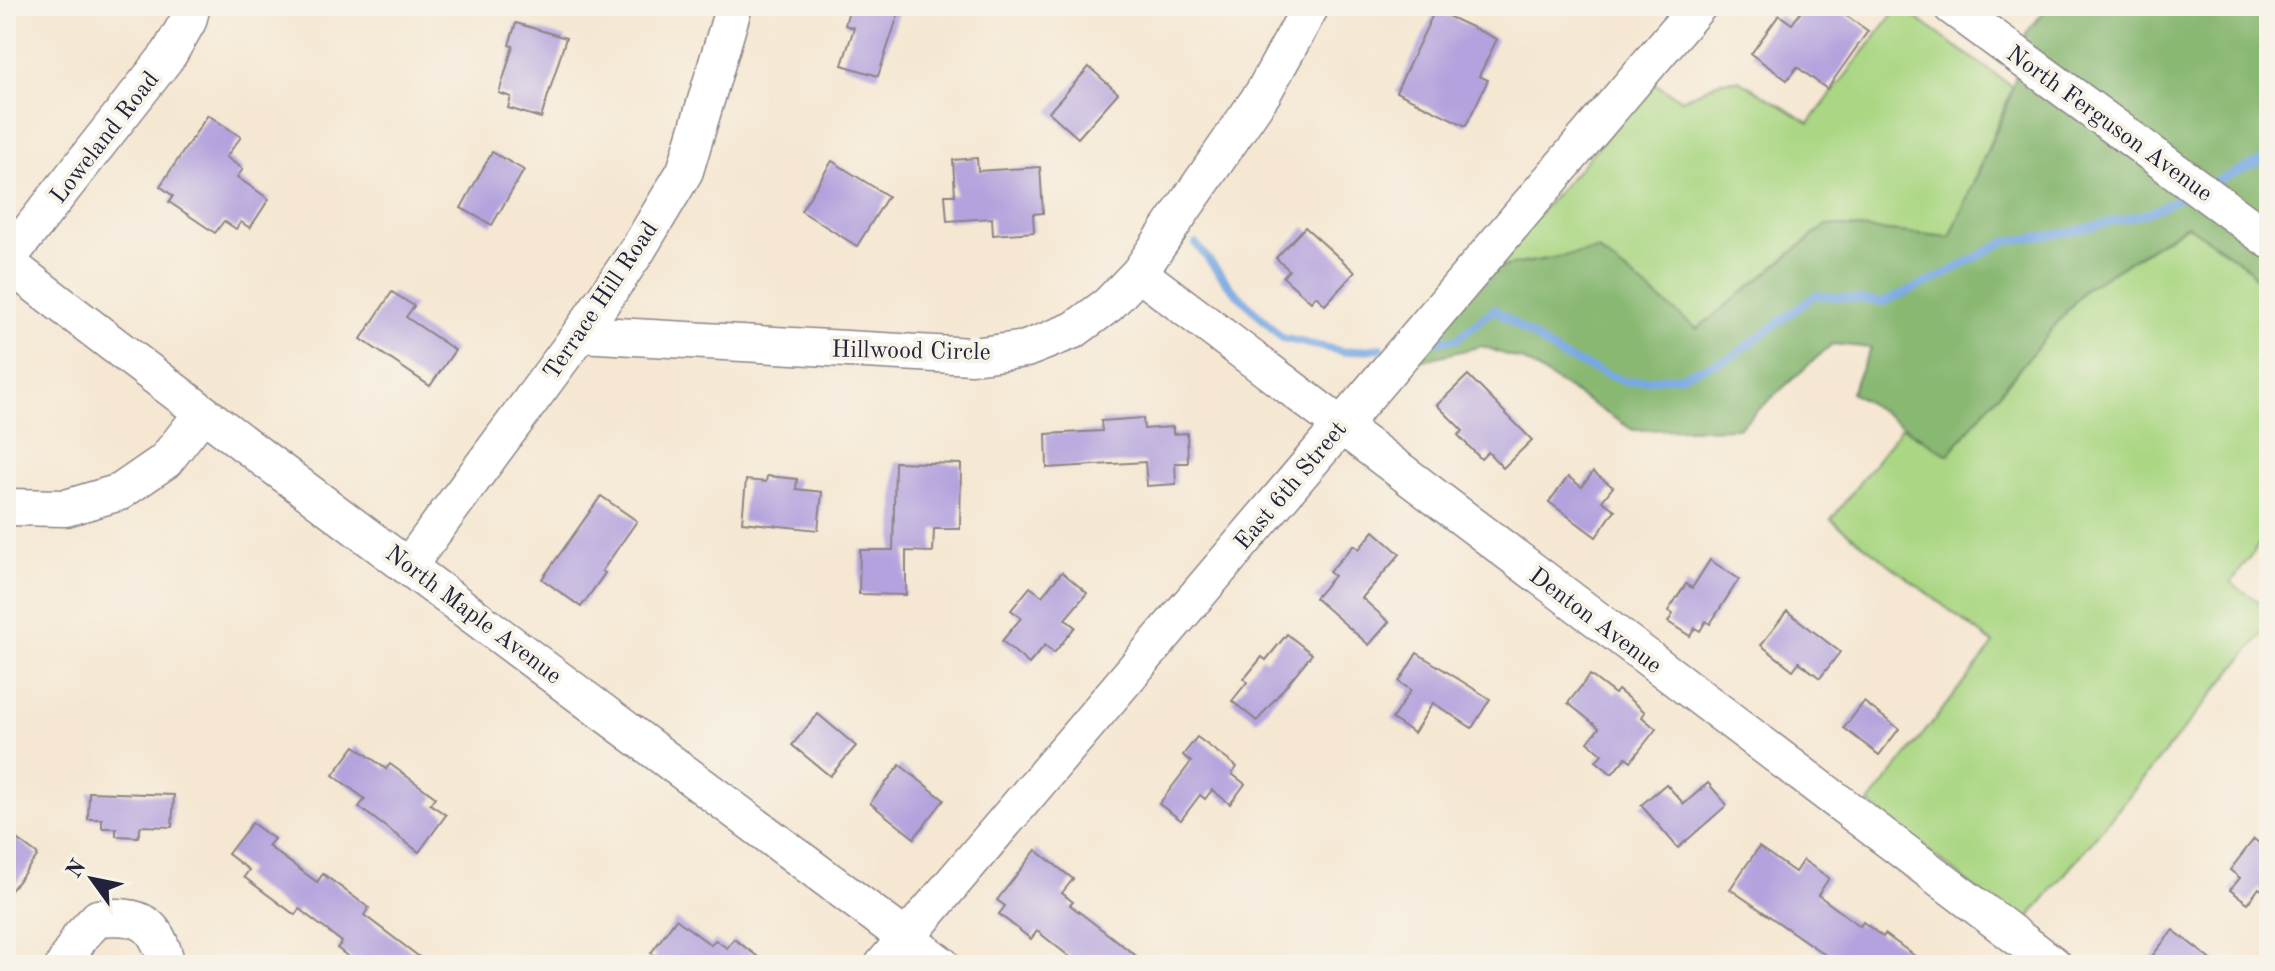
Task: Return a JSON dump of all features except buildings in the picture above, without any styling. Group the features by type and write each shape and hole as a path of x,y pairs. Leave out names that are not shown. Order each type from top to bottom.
{"street":[{"name":"Loweland Road","path":"6,262 169,54 188,21 192,6"},
{"name":"Terrace Hill Road","path":"409,565 580,334 637,251 685,171 734,6"},
{"name":"Hillwood Circle","path":"580,334 972,356 1026,349 1074,330 1108,305 1139,273 1263,93 1311,6"},
{"name":"East 6th Street","path":"883,965 1698,6"},
{"name":"North Ferguson Avenue","path":"1951,6 2269,240"},
{"name":"North Maple Avenue","path":"6,262 202,414 409,565 942,965"},
{"name":"Denton Avenue","path":"1139,273 2054,965"},
{"path":"6,507 66,508 120,492 165,461 202,414"},
{"path":"64,965 80,937 98,918 125,916 145,923 161,941 167,965"}],"green space":[{"path":"1899,6 2013,87 1951,237 1826,225 1697,329 1598,250 1490,269 1654,83 1682,100 1721,81 1739,80 1809,123"},
{"path":"2049,6 2269,6 2269,302 2250,269 2187,225 2085,289 1948,455 1851,392 1871,348 1832,344 1738,428 1633,430 1524,361 1482,346 1415,362 1490,269 1598,250 1697,329 1827,225 1950,237 2009,102 2026,33"},
{"path":"2188,225 2251,269 2269,302 2269,530 2231,583 2269,608 2269,626 2022,926 1869,803 1994,644 1831,520 1902,427 1948,455 2085,289"}],"waterway":[{"path":"2215,182 2269,157"},
{"path":"1437,341 1457,339 1494,309 1561,356 1626,382 1680,376 1730,358 1816,295 1884,302 1940,277 2004,242 2070,232 2148,213 2178,199"},
{"path":"1196,244 1231,288 1282,338 1345,352 1381,348"}]}
